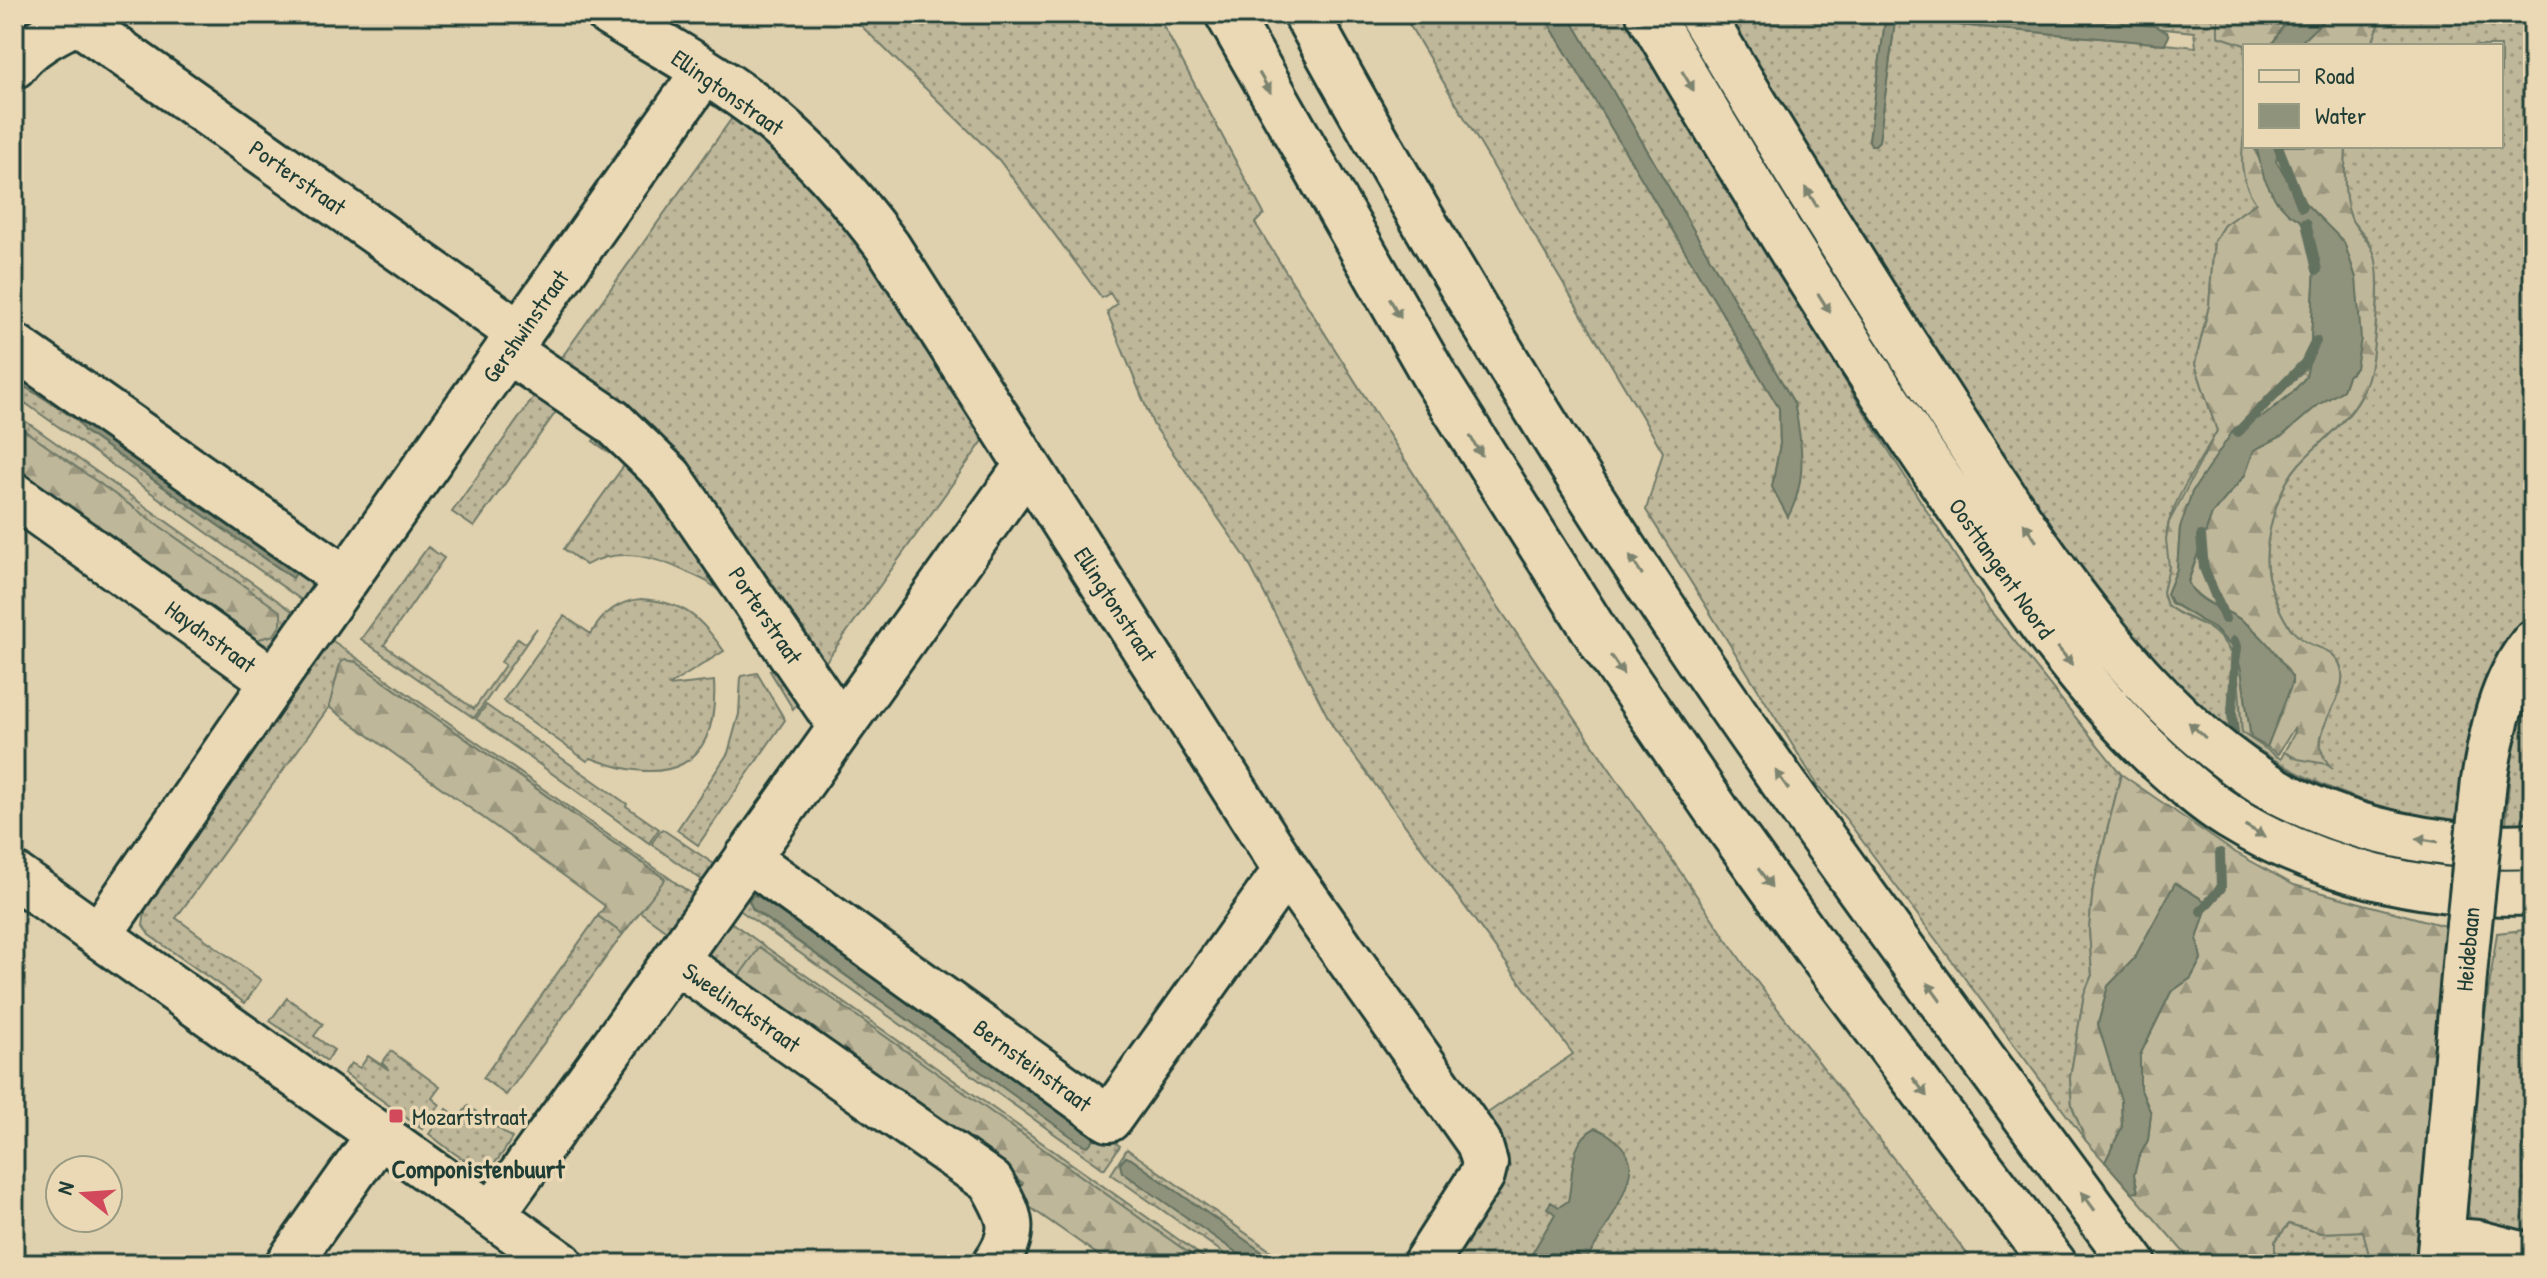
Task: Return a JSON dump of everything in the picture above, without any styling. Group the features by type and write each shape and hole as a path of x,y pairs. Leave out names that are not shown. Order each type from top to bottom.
{"main road":[{"name":"Ellingtonstraat","path":"609,14 754,105 791,137 866,217 1286,870 1483,1152 1485,1163 1477,1186 1425,1264"},
{"path":"1228,14 1436,379 1603,644 1799,925 2054,1264"},
{"path":"1306,14 1479,317 1672,621 1878,916 2134,1264"},
{"name":"Oosttangent Noord","path":"1649,14 1831,314 1917,447 2057,646 2132,734 2177,776 2227,815 2278,844 2348,869 2420,886 2481,892 2533,892"},
{"name":"Oosttangent Noord","path":"1701,14 1847,254 1972,447 2090,616 2114,647 2169,704 2213,745 2264,783 2317,810 2419,839 2461,845 2533,846"},
{"path":"14,66 29,48 84,18"},
{"name":"Porterstraat","path":"84,18 514,342 612,421 670,477 841,727"},
{"name":"Gershwinstraat","path":"274,681 704,72"},
{"path":"14,346 346,579"},
{"path":"675,960 1027,466"},
{"name":"Haydnstraat","path":"14,495 274,681 99,935"},
{"name":"Heidebaan","path":"2440,1252 2466,953 2490,741 2504,694 2521,658 2533,643"},
{"name":"Bernsteinstraat","path":"747,858 1109,1119 1286,870"},
{"path":"14,875 561,1264"},
{"name":"Sweelinckstraat","path":"492,1215 675,960 991,1182 1010,1215 1006,1248 995,1264"},
{"path":"288,1264 379,1135"},
{"path":"2440,1252 2478,1243 2533,1257"}],"green space":[{"path":"14,14 63,14 14,43"},
{"path":"849,14 1157,14 1264,214 1255,223 1493,599 1747,969 1975,1264 1445,1264 1510,1166 1479,1119 1573,1054 1333,727 1246,558 1153,424 1107,312 1117,304 1110,293 1102,298 999,160"},
{"path":"1403,14 1543,14 1779,408 1780,444 1772,487 1794,403 1568,14 1623,14 1850,389 1988,608 2121,774 2093,888 2089,929 2092,975 2084,994 2070,1078 2072,1106 2086,1141 1846,819 1818,786 1646,510 1663,452"},
{"path":"1725,14 1886,14 1869,140 1875,145 1879,141 1895,22 2196,47 2194,32 2019,14 2218,14 2218,36 2243,44 2243,164 2246,183 2256,203 2224,225 2214,241 2209,306 2195,364 2217,431 2181,493 2170,519 2167,534 2169,566 2163,594 2173,609 2216,633 2226,645 2236,672 2242,733 2281,759 2284,752 2328,764 2321,740 2340,692 2341,667 2333,655 2304,641 2289,626 2270,584 2267,555 2272,521 2283,489 2299,464 2341,424 2355,406 2371,365 2377,273 2370,243 2353,222 2348,210 2346,148 2503,148 2503,44 2372,44 2383,14 2533,14 2533,626 2462,821 2435,819 2380,806 2300,774 2251,745 2179,687 2132,636 2048,524 1948,377"},
{"path":"2218,14 2290,14 2272,44 2243,44 2218,36"},
{"path":"2330,14 2383,14 2372,44 2299,44"},
{"path":"737,111 833,198 990,431 822,667 555,367"},
{"path":"2243,147 2256,148 2288,213 2301,221 2316,248 2310,358 2306,377 2292,393 2264,416 2235,428 2223,447 2180,527 2177,569 2167,594 2171,603 2215,629 2234,649 2241,669 2251,738 2242,732 2238,676 2230,650 2211,629 2167,605 2163,592 2169,567 2166,539 2169,522 2217,431 2195,364 2209,306 2214,241 2224,225 2256,203 2246,184"},
{"path":"2279,148 2346,148 2348,210 2374,253 2377,271 2373,348 2364,390 2347,415 2291,475 2277,505 2268,538 2267,570 2281,613 2294,632 2329,652 2341,668 2339,694 2322,731 2320,743 2323,756 2333,769 2326,764 2298,759 2284,752 2295,732 2294,728 2278,754 2267,747 2292,677 2255,631 2205,600 2188,583 2212,514 2245,475 2254,450 2282,436 2318,405 2343,390 2348,376 2356,368 2356,278 2344,243 2298,196 2276,161"},
{"path":"14,366 316,582 303,601 14,395","holes":["18,377 295,573 290,576 84,431 81,423"]},
{"path":"541,387 563,402 474,527 452,512"},
{"path":"14,413 295,613 271,646 256,643 14,473 14,470 255,640 274,635 281,624 280,612 14,423"},
{"path":"14,423 281,612 281,624 274,635 255,640 14,470"},
{"path":"601,430 641,462 760,628 748,635 717,589 676,567 651,558 625,555 599,559 586,565 564,549 625,464 593,441"},
{"path":"428,547 444,558 384,645 474,709 505,665 501,662 518,638 525,643 537,628 474,718 361,639"},
{"path":"641,599 669,604 690,613 724,651 668,686 714,681 713,711 707,735 697,752 682,764 664,770 618,767 591,758 587,761 503,701 564,616 591,634 611,610 625,602"},
{"path":"323,634 696,897 668,932 639,911 664,878 356,662 344,660 340,664 329,707 176,918 261,980 245,1003 149,935 143,925 145,912 134,907"},
{"path":"344,660 356,662 665,879 623,934 598,916 605,906 329,707 340,664"},
{"path":"785,668 803,696 793,709 770,671"},
{"path":"757,673 785,720 698,845 677,830 728,753 739,714 741,676"},
{"path":"2533,691 2533,826 2506,826 2515,740"},
{"path":"486,705 659,829 649,843 476,719"},
{"path":"2121,774 2231,850 2294,885 2445,926 2415,1264 2364,1264 2369,1255 2363,1231 2321,1233 2289,1224 2275,1241 2275,1264 2194,1264 2132,1193 2138,1191 2134,1175 2148,1140 2151,1114 2140,1088 2140,1055 2171,992 2191,978 2201,959 2197,939 2208,903 2176,883 2134,959 2108,986 2098,1024 2121,1099 2122,1127 2105,1162 2086,1141 2072,1106 2070,1078 2084,994 2092,975 2089,929 2093,888"},
{"path":"662,829 717,866 704,885 700,882 702,880 651,844"},
{"path":"749,885 1120,1146 1104,1169 738,909","holes":["753,895 1091,1132 1083,1144 753,910 749,901"]},
{"path":"598,916 623,934 506,1095 483,1078"},
{"path":"725,918 1213,1264 1204,1264 760,948 954,1134 1024,1183 1018,1190 702,961 718,919"},
{"path":"2533,929 2533,1225 2531,1229 2498,1233 2470,1220 2463,1181 2467,1137 2497,933"},
{"path":"760,947 1204,1264 1111,1264 1024,1203 1018,1190 1023,1183 736,980"},
{"path":"287,998 323,1024 314,1036 334,1050 327,1061 270,1021"},
{"path":"391,1051 440,1087 432,1098 440,1105 422,1129 344,1073 351,1063 360,1068 368,1056 389,1070 382,1063"},
{"path":"468,1106 512,1138 492,1165 477,1166 429,1134 447,1109 459,1118"},
{"path":"1127,1149 1289,1264 1279,1264 1131,1159 1126,1157 1120,1163 1122,1172 1253,1264 1239,1264 1111,1174"},
{"path":"2289,1224 2321,1233 2364,1231 2369,1255 2364,1264 2275,1264 2275,1241"}],"water":[{"path":"1543,14 1568,14 1794,403 1802,461 1798,489 1788,517 1772,487 1780,444 1779,408"},
{"path":"1886,14 1896,14 1879,141 1871,145 1869,140"},
{"path":"1924,14 2019,14 2155,26 2169,36 2165,44 1936,23 1923,18"},
{"path":"2290,14 2330,14 2299,44 2272,44"},
{"path":"2256,148 2279,148 2276,161 2298,196 2344,242 2356,278 2361,339 2356,368 2348,376 2343,390 2318,405 2282,436 2254,450 2245,475 2212,514 2188,581 2203,599 2255,631 2292,677 2267,747 2251,738 2241,669 2234,649 2215,629 2171,602 2167,594 2177,569 2180,528 2192,492 2235,428 2264,416 2306,377 2310,358 2316,248 2301,221 2275,199 2264,178"},
{"path":"18,377 296,573 293,578 84,431 63,409 16,381"},
{"path":"2175,883 2208,903 2197,939 2201,959 2191,978 2171,992 2140,1055 2140,1088 2151,1113 2148,1140 2134,1175 2138,1192 2132,1193 2105,1162 2122,1127 2121,1100 2098,1024 2108,986 2134,959"},
{"path":"753,895 1091,1132 1095,1138 1088,1146 1082,1144 753,909 749,901"},
{"path":"1595,1128 1616,1141 1630,1162 1626,1185 1613,1214 1583,1264 1526,1264 1555,1214 1547,1208 1551,1202 1559,1207 1568,1201 1576,1151 1586,1134"},
{"path":"1126,1157 1279,1264 1253,1264 1122,1172 1120,1164"}],"waterway":[{"path":"2279,148 2302,207"},
{"path":"2306,223 2317,270"},
{"path":"2238,432 2305,363 2316,341"},
{"path":"2201,536 2204,568 2225,619"},
{"path":"2234,641 2232,714 2235,742"},
{"path":"2201,911 2221,888 2220,853"}],"place":[{"name":"Mozartstraat","path":"396,1116"}],"district":[{"name":"Componistenbuurt","path":"478,1168"}]}
